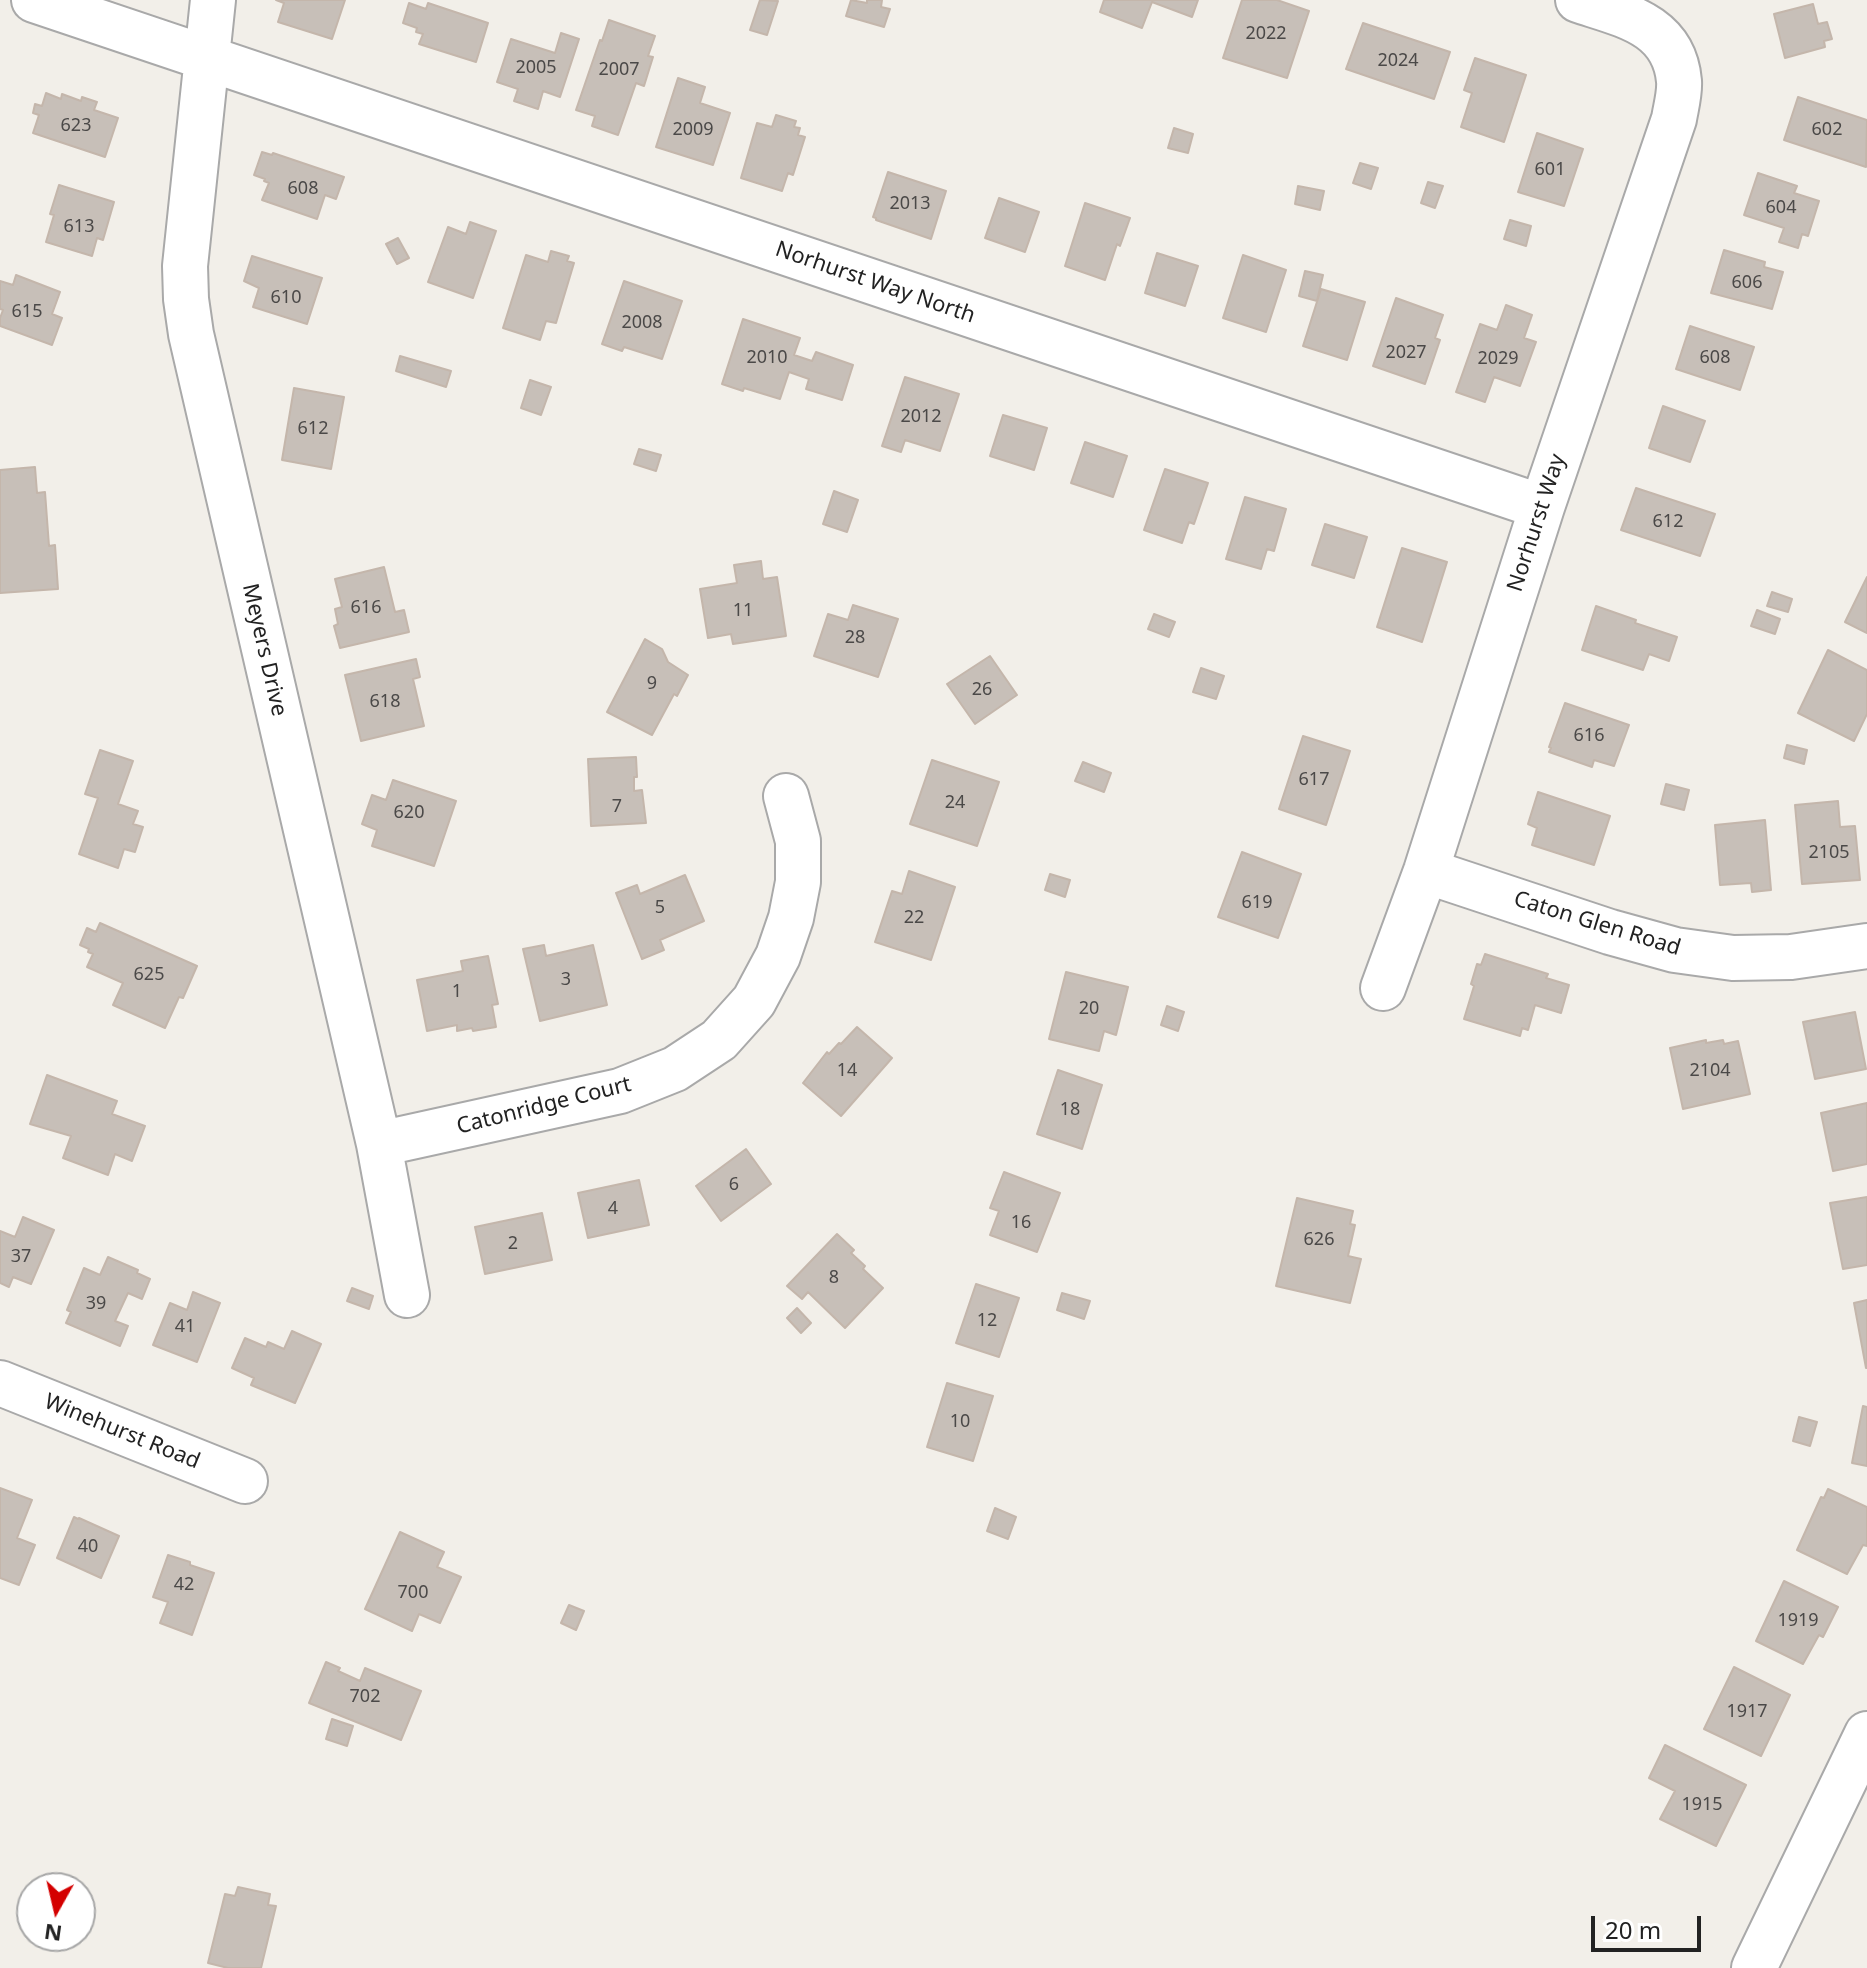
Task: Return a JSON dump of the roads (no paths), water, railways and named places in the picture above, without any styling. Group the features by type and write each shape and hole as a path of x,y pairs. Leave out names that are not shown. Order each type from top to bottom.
{"street":[{"name":"Norhurst Way North","path":"34,0 1542,507"},
{"name":"Meyers Drive","path":"213,0 185,266 191,334 379,1144 407,1295"},
{"name":"Norhurst Way","path":"1383,988 1426,871 1542,507 1674,119 1680,84 1675,57 1659,35 1633,18 1578,0"},
{"name":"Catonridge Court","path":"379,1144 620,1091 675,1069 719,1040 754,1001 778,956 791,918 798,882 798,841 786,796"},
{"name":"Caton Glen Road","path":"1426,871 1610,932 1675,950 1733,958 1776,957 1867,946"},
{"name":"Winehurst Road","path":"0,1383 245,1481"},
{"path":"1754,1968 1867,1734"}]}
